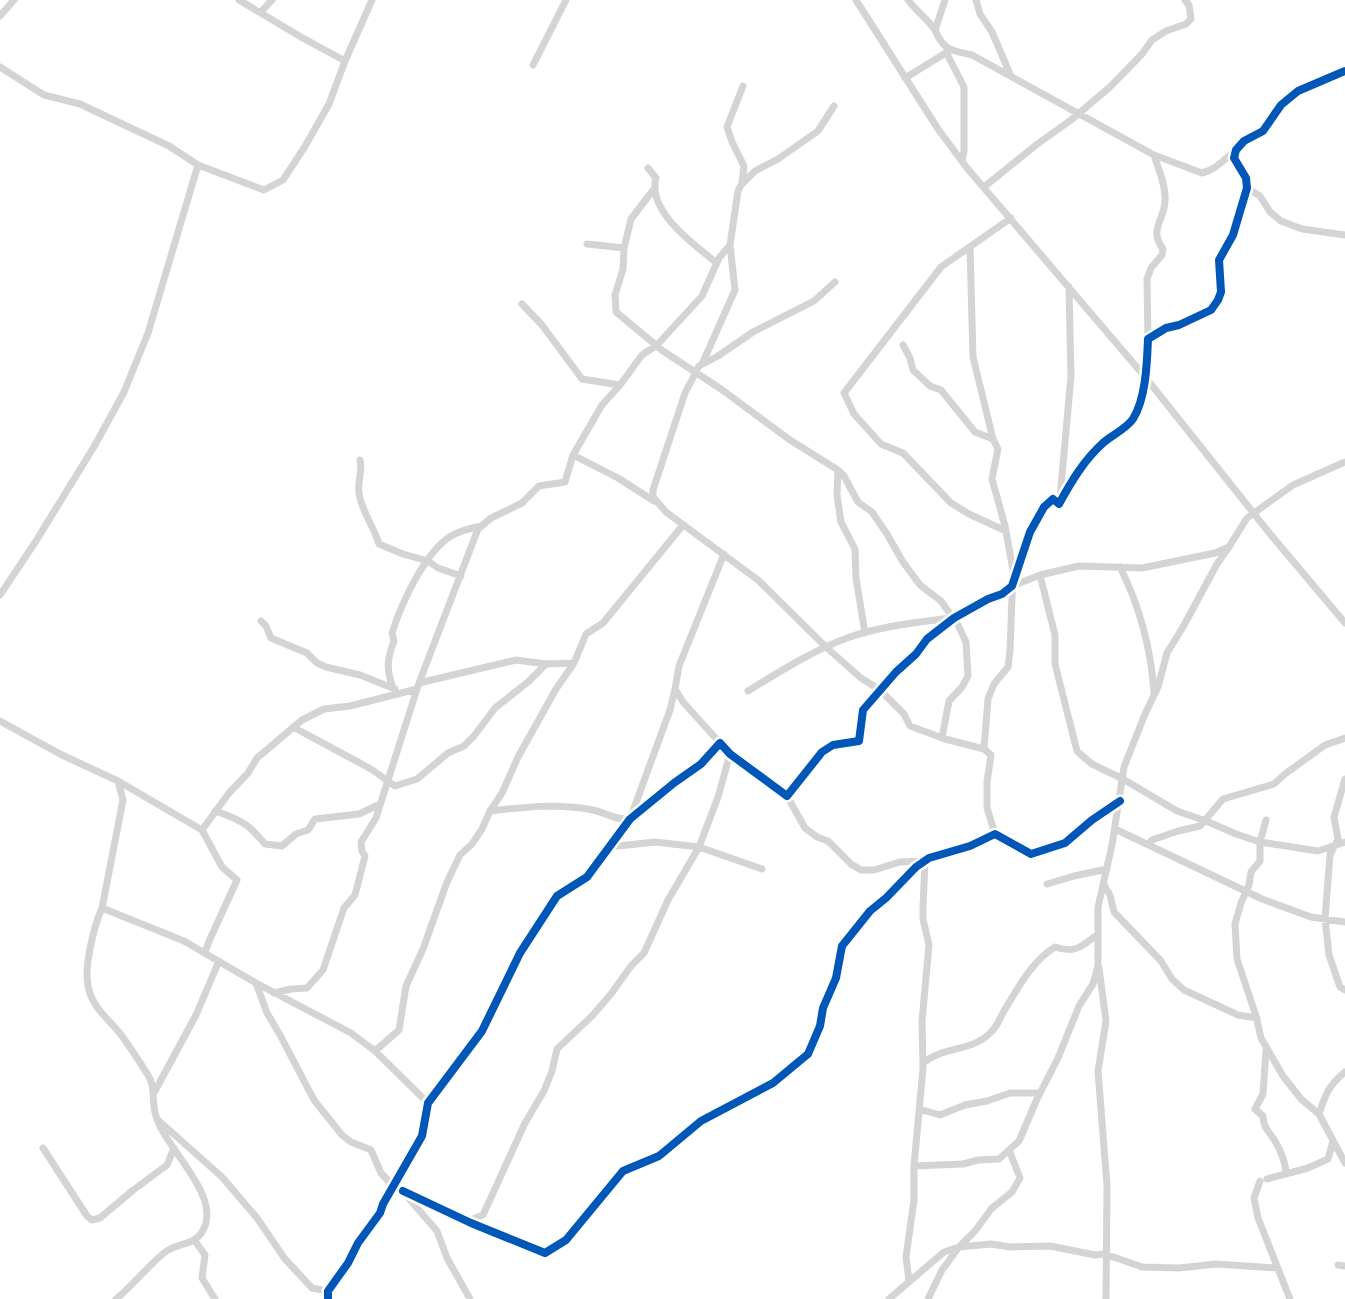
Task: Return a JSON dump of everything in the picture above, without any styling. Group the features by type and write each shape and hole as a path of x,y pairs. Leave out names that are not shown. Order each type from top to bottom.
{"street":[{"path":"0,16 14,0"},
{"path":"239,0 345,61"},
{"path":"261,12 272,0"},
{"path":"0,67 44,95 80,104 169,146 198,165 264,190 283,180 304,148 329,104 372,0"},
{"path":"533,65 566,0"},
{"path":"856,0 938,129 962,161 1146,378 1345,623"},
{"path":"908,0 935,30 964,87 962,161"},
{"path":"935,30 945,0"},
{"path":"976,0 1011,76"},
{"path":"984,187 1110,87 1152,40 1186,24 1191,19 1185,0"},
{"path":"905,78 948,51 972,55 1154,155 1202,173 1208,172 1244,141 1263,131 1281,105 1298,91 1345,71"},
{"path":"657,503 653,490 685,393 703,363 735,290 730,245 744,166 727,127 743,86"},
{"path":"741,185 755,171 818,131 834,106"},
{"path":"1148,339 1166,328 1211,310 1218,300 1221,292 1219,260 1233,235 1247,188 1246,178 1234,158 1236,150"},
{"path":"1059,504 1090,457 1132,420 1146,378 1147,279 1151,268 1162,255 1156,230 1165,200 1154,155"},
{"path":"0,595 44,529 124,392 148,333 198,165"},
{"path":"648,168 656,178 654,189 657,200 681,235 717,263"},
{"path":"1247,188 1260,196 1270,212 1281,221 1302,229 1345,235"},
{"path":"654,189 631,219 623,269 615,295 616,312 790,440 838,470 858,502 872,512 920,585 941,601 966,642 968,676 949,701 942,738"},
{"path":"1006,531 951,503 903,453 881,444 854,414 844,393 941,267 1011,218"},
{"path":"587,244 624,248"},
{"path":"274,993 307,988 323,970 344,908 355,895 365,856 361,842 376,818 418,686 478,529 491,518 522,503 539,486 565,482 573,455 602,405 642,355 657,345 702,296 719,258 730,245"},
{"path":"970,247 973,357 998,449 992,479 1013,570 1008,667 994,684 988,699 984,749"},
{"path":"703,363 753,332 814,301 835,282"},
{"path":"1059,504 1071,376 1069,286"},
{"path":"522,304 542,325 582,379 620,385"},
{"path":"903,345 913,370 930,386 941,390 975,432 993,439"},
{"path":"573,455 657,503 758,580 827,648 880,690 904,714 910,726 984,749 991,755 987,808 995,834 1031,854 1065,843 1120,801"},
{"path":"360,460 363,470 359,494 379,544 461,576"},
{"path":"1106,1299 1107,1185 1098,1071 1106,1021 1098,966 1098,907 1115,829 1124,767 1158,687 1167,653 1247,518 1293,485 1345,462"},
{"path":"838,470 837,495 841,522 855,549 856,578 865,633"},
{"path":"1012,586 1030,532 1044,507 1053,499 1059,504"},
{"path":"375,1051 399,1030 406,986 460,855 477,837 518,757 574,663 586,634 603,623 683,525"},
{"path":"397,690 388,674 389,654 394,641 392,633 411,586 449,537 467,528 482,526"},
{"path":"787,796 822,752 833,745 859,741 863,710 931,635 954,618 1012,586 1040,575 1079,566 1142,568 1215,553 1229,547"},
{"path":"630,819 670,710 679,666 724,554"},
{"path":"1120,567 1137,600 1152,662 1154,695"},
{"path":"1040,575 1055,635 1055,664 1078,752 1092,764 1177,811 1260,842 1318,851 1345,842"},
{"path":"748,691 787,667 846,639 890,626 954,618"},
{"path":"261,621 271,638 307,653 317,663 397,690"},
{"path":"202,830 257,758 293,727 324,709 350,706 397,690 516,660 546,664 574,663"},
{"path":"293,727 371,769 395,786 417,779 448,753 464,746 495,708 546,664"},
{"path":"675,689 730,754 787,796 805,828 828,841 851,864 861,870 874,870 900,862 925,861"},
{"path":"0,721 118,781 202,830 222,867 237,880 205,952"},
{"path":"1148,844 1152,840 1200,826 1223,799 1274,784 1325,745 1345,738"},
{"path":"157,1120 222,1177 257,1218 285,1259 312,1288 328,1295 358,1243 380,1213 422,1136 428,1103 485,1026 520,953 557,896 587,877 630,819 701,764 720,743"},
{"path":"471,1223 483,1215 525,1123 544,1091 557,1049 592,1016 644,953 668,900 699,847 730,754"},
{"path":"1345,779 1334,817 1338,839 1330,855 1325,919 1329,955 1340,987 1345,990"},
{"path":"116,1299 168,1249 195,1241 204,1229 208,1211 185,1163 162,1132 153,1106 152,1081 123,1037 98,1010 87,983 93,934 102,908 123,800 118,781"},
{"path":"215,811 225,813 251,828 265,844 282,846 296,834 308,830 315,819 359,814 380,804"},
{"path":"490,811 542,805 594,810 622,820 630,819"},
{"path":"1266,820 1260,842 1260,861 1251,872 1235,924 1237,959 1261,1038 1292,1088 1319,1114 1345,1163"},
{"path":"1115,829 1299,913 1345,922"},
{"path":"256,983 267,1013 314,1100 342,1135 371,1150 381,1173 393,1187 545,1253 566,1240 623,1171 659,1156 701,1121 773,1083 808,1054 836,978 842,946 870,911 925,861 995,834"},
{"path":"609,847 655,842 699,847 762,869"},
{"path":"909,1281 906,1257 914,1200 923,1063 922,1021 929,945 923,919 925,861"},
{"path":"1047,884 1107,869"},
{"path":"1103,885 1110,895 1114,912 1184,990 1238,1015 1257,1018"},
{"path":"102,908 205,952 351,1033 375,1051 428,1103"},
{"path":"923,1063 951,1049 975,1045 992,1032 1042,955 1055,947 1067,951 1079,948 1098,934"},
{"path":"154,1092 196,1015 219,961"},
{"path":"914,1166 999,1159 1019,1141 1079,1006 1093,984 1098,966"},
{"path":"1267,1048 1263,1094 1255,1109 1263,1116 1263,1126 1277,1144 1286,1174"},
{"path":"1319,1114 1333,1081 1345,1072"},
{"path":"919,1109 940,1115 1010,1093 1040,1093"},
{"path":"1290,1299 1258,1218 1254,1198 1264,1180 1328,1159 1333,1141"},
{"path":"43,1148 92,1220 100,1218 167,1165 174,1148"},
{"path":"928,1299 942,1270 959,1247 992,1208 1012,1192 1020,1178 1009,1150"},
{"path":"403,1191 437,1231 447,1258 470,1299"},
{"path":"195,1241 205,1255 202,1278 215,1299"},
{"path":"889,1299 944,1252 959,1247 991,1244 1050,1246 1095,1255 1105,1254 1142,1267 1179,1268 1216,1264 1277,1268"}],"cycle path":[{"path":"328,1299 328,1291 380,1213 422,1136 428,1103 482,1031 520,953 557,896 587,877 630,819 701,764 720,743 730,754 787,796 822,752 833,745 859,741 863,710 927,639 954,618 1012,586 1030,532 1044,507 1053,499 1059,504 1090,457 1133,419 1143,391 1148,339 1166,328 1211,310 1218,300 1221,292 1219,260 1233,235 1247,188 1246,178 1234,158 1236,150 1244,141 1263,131 1281,105 1298,91 1345,71"},
{"path":"403,1191 545,1253 566,1240 623,1171 659,1156 701,1121 773,1083 808,1054 836,978 842,946 870,911 916,867 929,858 970,846 995,834 1031,854 1065,843 1120,801"}]}
